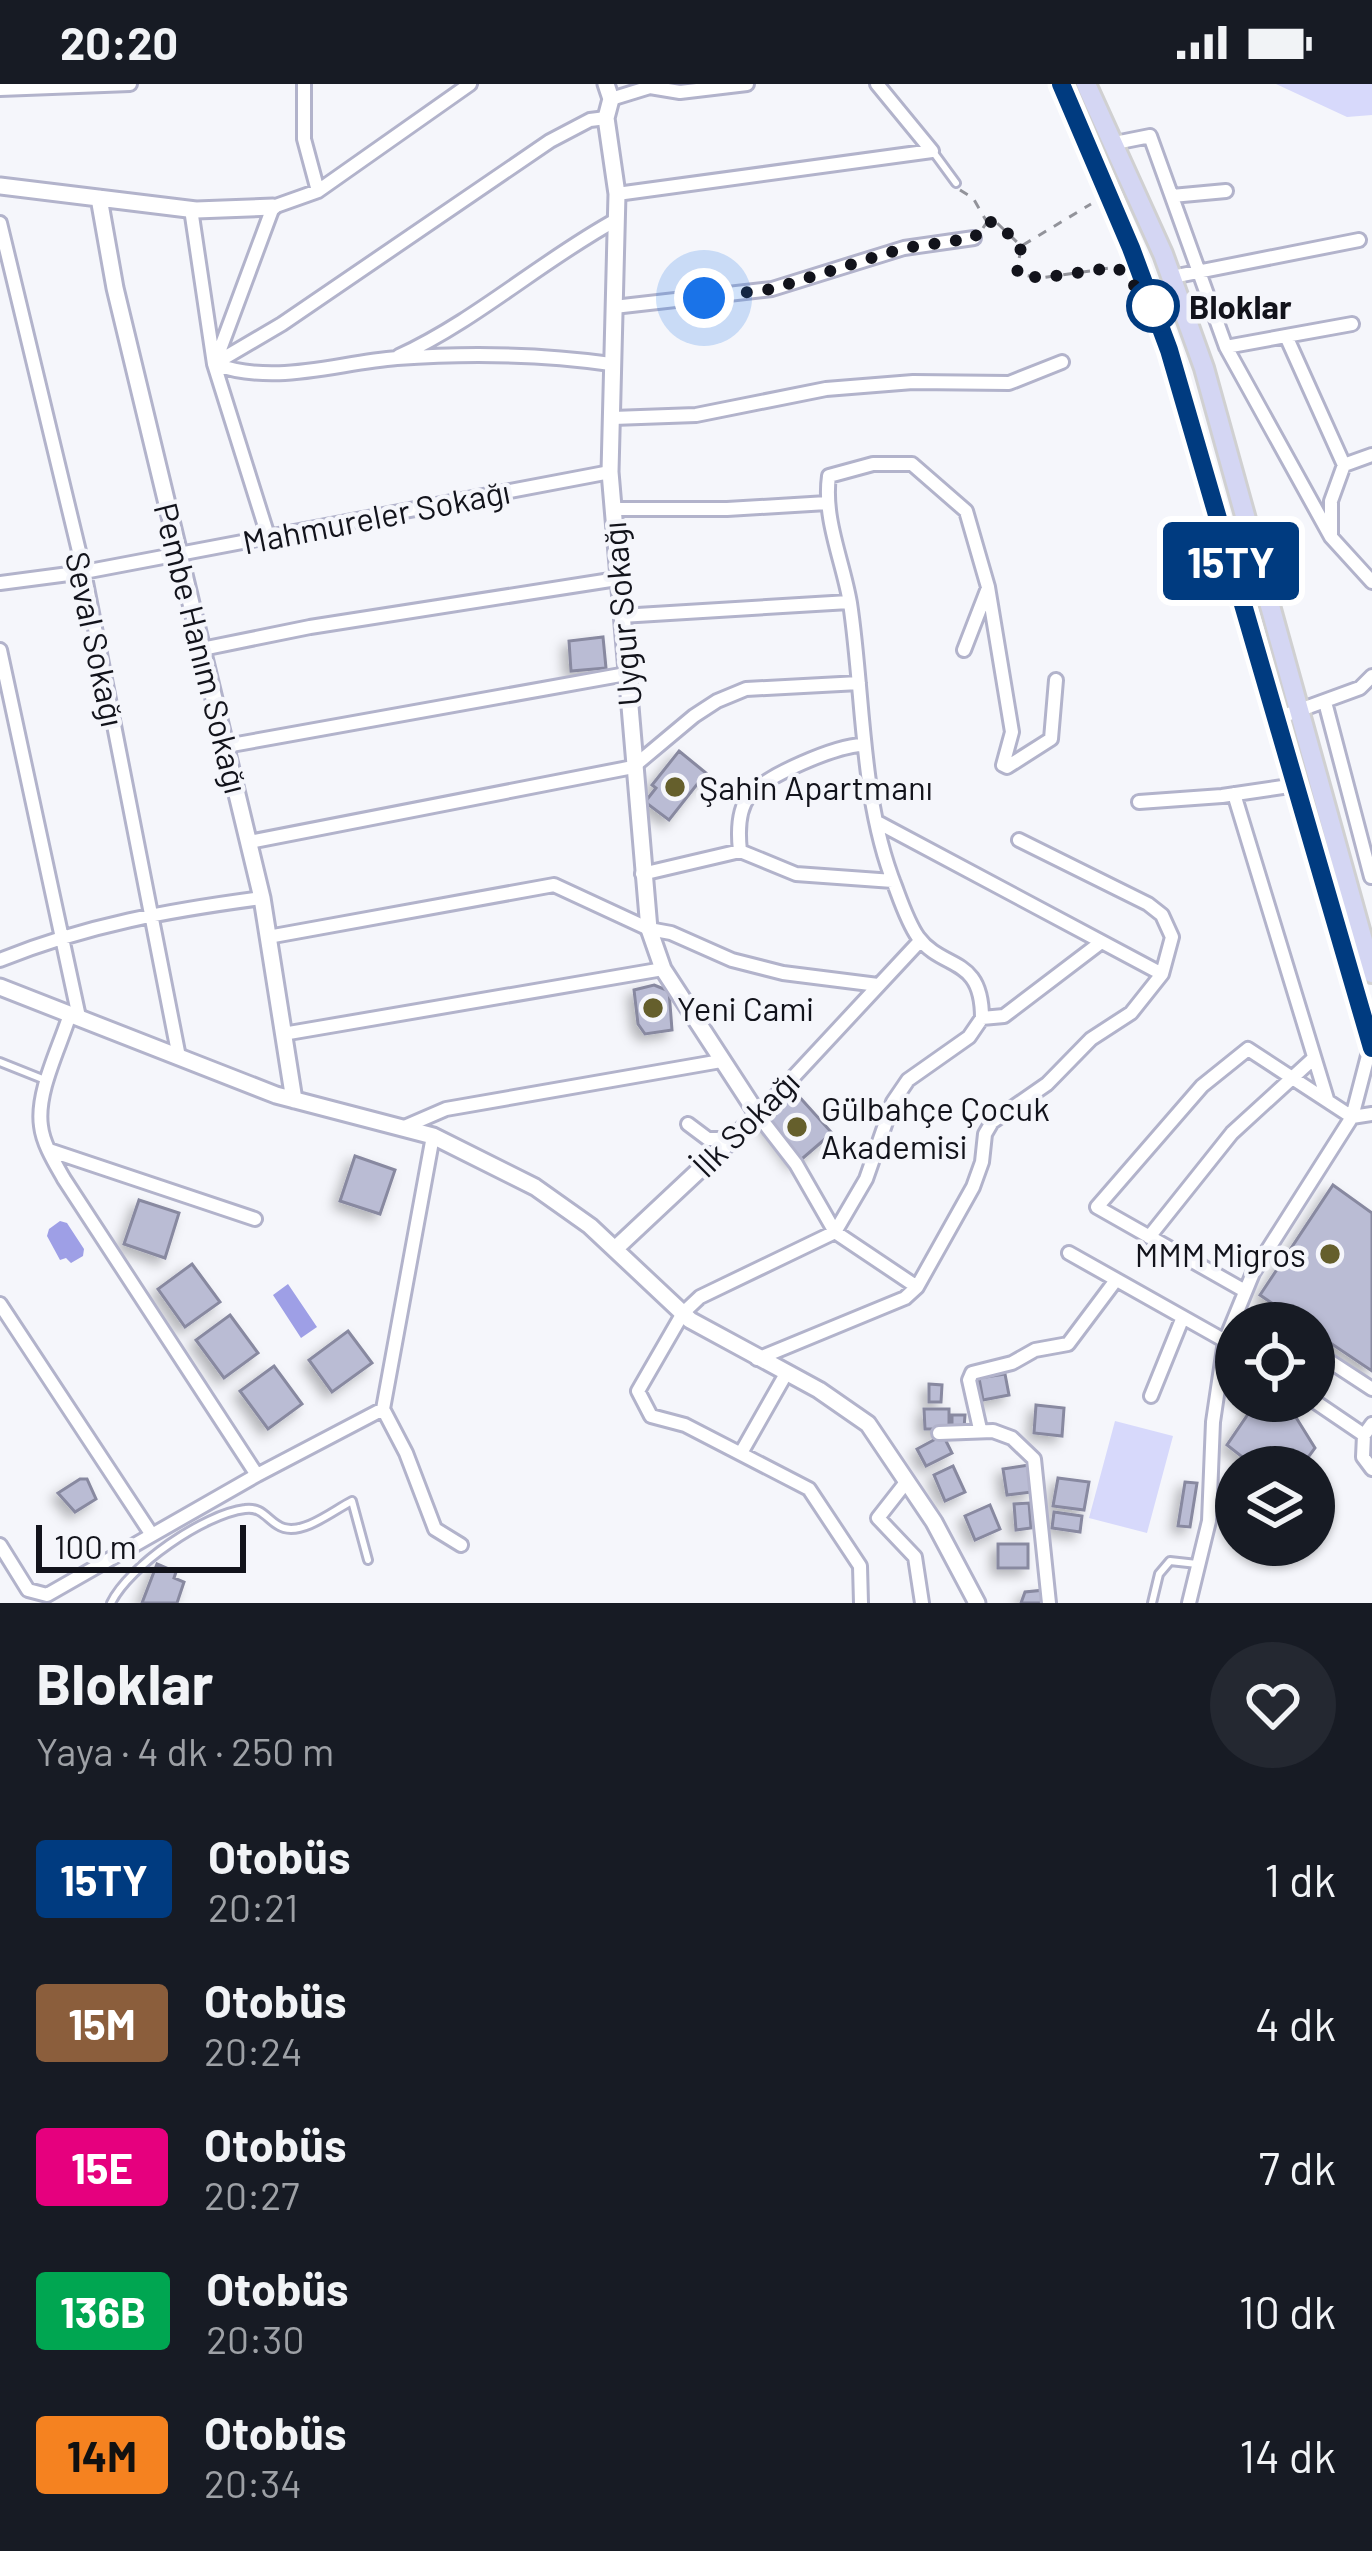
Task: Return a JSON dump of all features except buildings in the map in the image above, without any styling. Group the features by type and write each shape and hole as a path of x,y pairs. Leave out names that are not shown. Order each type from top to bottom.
{"main road":[{"path":"1061,84 1169,350 1372,1045"},
{"path":"1086,84 1172,277 1204,368 1372,973"}],"street":[{"path":"0,89 130,84"},
{"path":"304,84 304,139 318,191"},
{"path":"0,186 190,209 274,208 318,191 470,84"},
{"path":"609,92 650,87 680,92 747,84"},
{"path":"877,84 932,151"},
{"name":"Uygur Sokağı","path":"609,92 606,118 617,194 610,472 650,929 663,969 758,1114"},
{"path":"214,364 282,324 550,141 590,120 606,118"},
{"path":"1114,143 1150,136 1226,347 1331,537 1372,582"},
{"path":"617,194 932,151"},
{"path":"1172,196 1226,191"},
{"name":"Pembe Hanım Sokağı","path":"99,198 115,287 262,898 294,1100"},
{"path":"214,364 274,208"},
{"path":"190,209 214,364 268,536"},
{"path":"393,358 445,334 616,220"},
{"name":"Seval Sokağı","path":"0,223 84,572 179,1057"},
{"path":"614,307 772,289 904,248 974,238"},
{"path":"1172,277 1360,240"},
{"path":"1226,347 1352,324"},
{"path":"1286,336 1344,465 1331,501 1331,537"},
{"path":"214,364 241,374 291,374 393,358 481,354 611,364"},
{"path":"613,418 697,415 826,389 913,382 1009,382 1062,362"},
{"path":"1344,465 1372,455"},
{"path":"861,1603 860,1566 809,1489 685,1425 651,1416 638,1391 682,1313 700,1298 835,1232 866,1179 893,1102 908,1080 969,1037 982,1018 976,981 920,940 893,881 862,745 849,602 827,503 829,476 873,464 913,464 966,511 988,587 1012,732 1003,765 1038,751 1051,739 1056,680"},
{"name":"Mahmureler Sokağı","path":"0,583 84,572 610,472"},
{"path":"613,509 827,503"},
{"path":"202,650 310,627 617,579"},
{"path":"964,650 988,587"},
{"path":"621,616 849,602"},
{"path":"0,650 64,934 74,1016 49,1082 40,1125 64,1179 257,1475"},
{"path":"226,746 626,674"},
{"path":"1278,718 1360,688 1372,676"},
{"path":"249,842 633,767 717,700 746,689 859,683"},
{"path":"1325,702 1371,876 1345,884"},
{"path":"740,851 740,822 747,797 824,752 862,745"},
{"path":"1138,802 1295,784"},
{"path":"1234,794 1327,1100"},
{"path":"879,823 1162,974"},
{"path":"756,1359 905,1298 917,1287 973,1187 992,1122 1047,1084 1091,1039 1131,1013 1162,974 1172,937 1162,915 1019,840"},
{"path":"642,874 740,851 796,874 893,881"},
{"path":"268,938 554,885 732,960 783,974 878,986"},
{"path":"0,960 64,934 152,913 262,898"},
{"name":"İlk Sokağı","path":"615,1249 758,1114 920,940"},
{"path":"982,1018 1004,1016 1100,943"},
{"path":"283,1034 663,969"},
{"path":"0,987 294,1100 433,1136 535,1187 590,1226 682,1313 868,1424 934,1522 976,1603"},
{"path":"1242,1302 1252,1274 1352,1117 1372,1045"},
{"path":"1245,1292 1097,1207 1202,1086 1248,1048 1352,1117 1372,1114"},
{"path":"1149,1237 1232,1133 1315,1058"},
{"path":"402,1128 446,1109 721,1061"},
{"path":"758,1114 796,1164 835,1232 917,1287"},
{"path":"688,1124 708,1139 732,1139"},
{"path":"433,1136 383,1409 406,1453 434,1529 461,1546"},
{"path":"49,1150 256,1219"},
{"path":"1069,1253 1215,1335"},
{"path":"980,1429 969,1380 972,1373 1012,1363 1035,1350 1068,1344 1116,1280"},
{"path":"0,1304 152,1535"},
{"path":"1150,1396 1183,1317"},
{"path":"1335,1365 1372,1389"},
{"path":"741,1453 787,1372"},
{"path":"0,1544 28,1589 47,1595 383,1409"},
{"path":"1335,1412 1368,1430 1363,1457 1372,1469"},
{"path":"1189,1603 1209,1521 1215,1413"},
{"path":"939,1433 980,1429 1012,1438 1034,1459 1049,1603"},
{"path":"907,1481 878,1518 915,1557 922,1603"}],"lane":[{"path":"932,151 956,183"},
{"path":"0,1062 49,1082"},
{"path":"111,1603 141,1563 222,1515 248,1508 259,1509 282,1528 300,1529 352,1501 368,1560"},
{"path":"1152,1603 1162,1567 1170,1561 1197,1564"},
{"path":"61,1587 68,1603"}],"path":[{"path":"956,183 973,198 986,222"},
{"path":"1021,246 1101,199"},
{"path":"974,238 986,222"},
{"path":"986,222 996,222 1021,246"},
{"path":"1021,246 1017,274 1041,278 1117,267"}],"shaded area":[{"path":"1276,84 1372,84 1372,115 1347,117"},
{"path":"1115,1421 1173,1436 1147,1533 1089,1518"}],"water":[{"path":"60,1221 67,1223 84,1249 83,1256 71,1263 60,1260 47,1236"},
{"path":"288,1284 317,1327 301,1338 273,1295"}],"bus line":[{"name":"15TY","path":"1061,84 1169,350 1372,1048"}],"place":[{"name":"Bloklar","path":"1153,306"},
{"name":"Şahin Apartmanı","path":"675,787"},
{"name":"Yeni Cami","path":"653,1008"},
{"name":"Gülbahçe Çocuk Akademisi","path":"797,1127"},
{"name":"MMM Migros","path":"1330,1254"}],"route":[{"path":"704,298 772,289 904,248 974,238 986,222 996,222 1021,246 1017,274 1041,278 1117,267 1153,306"}]}
